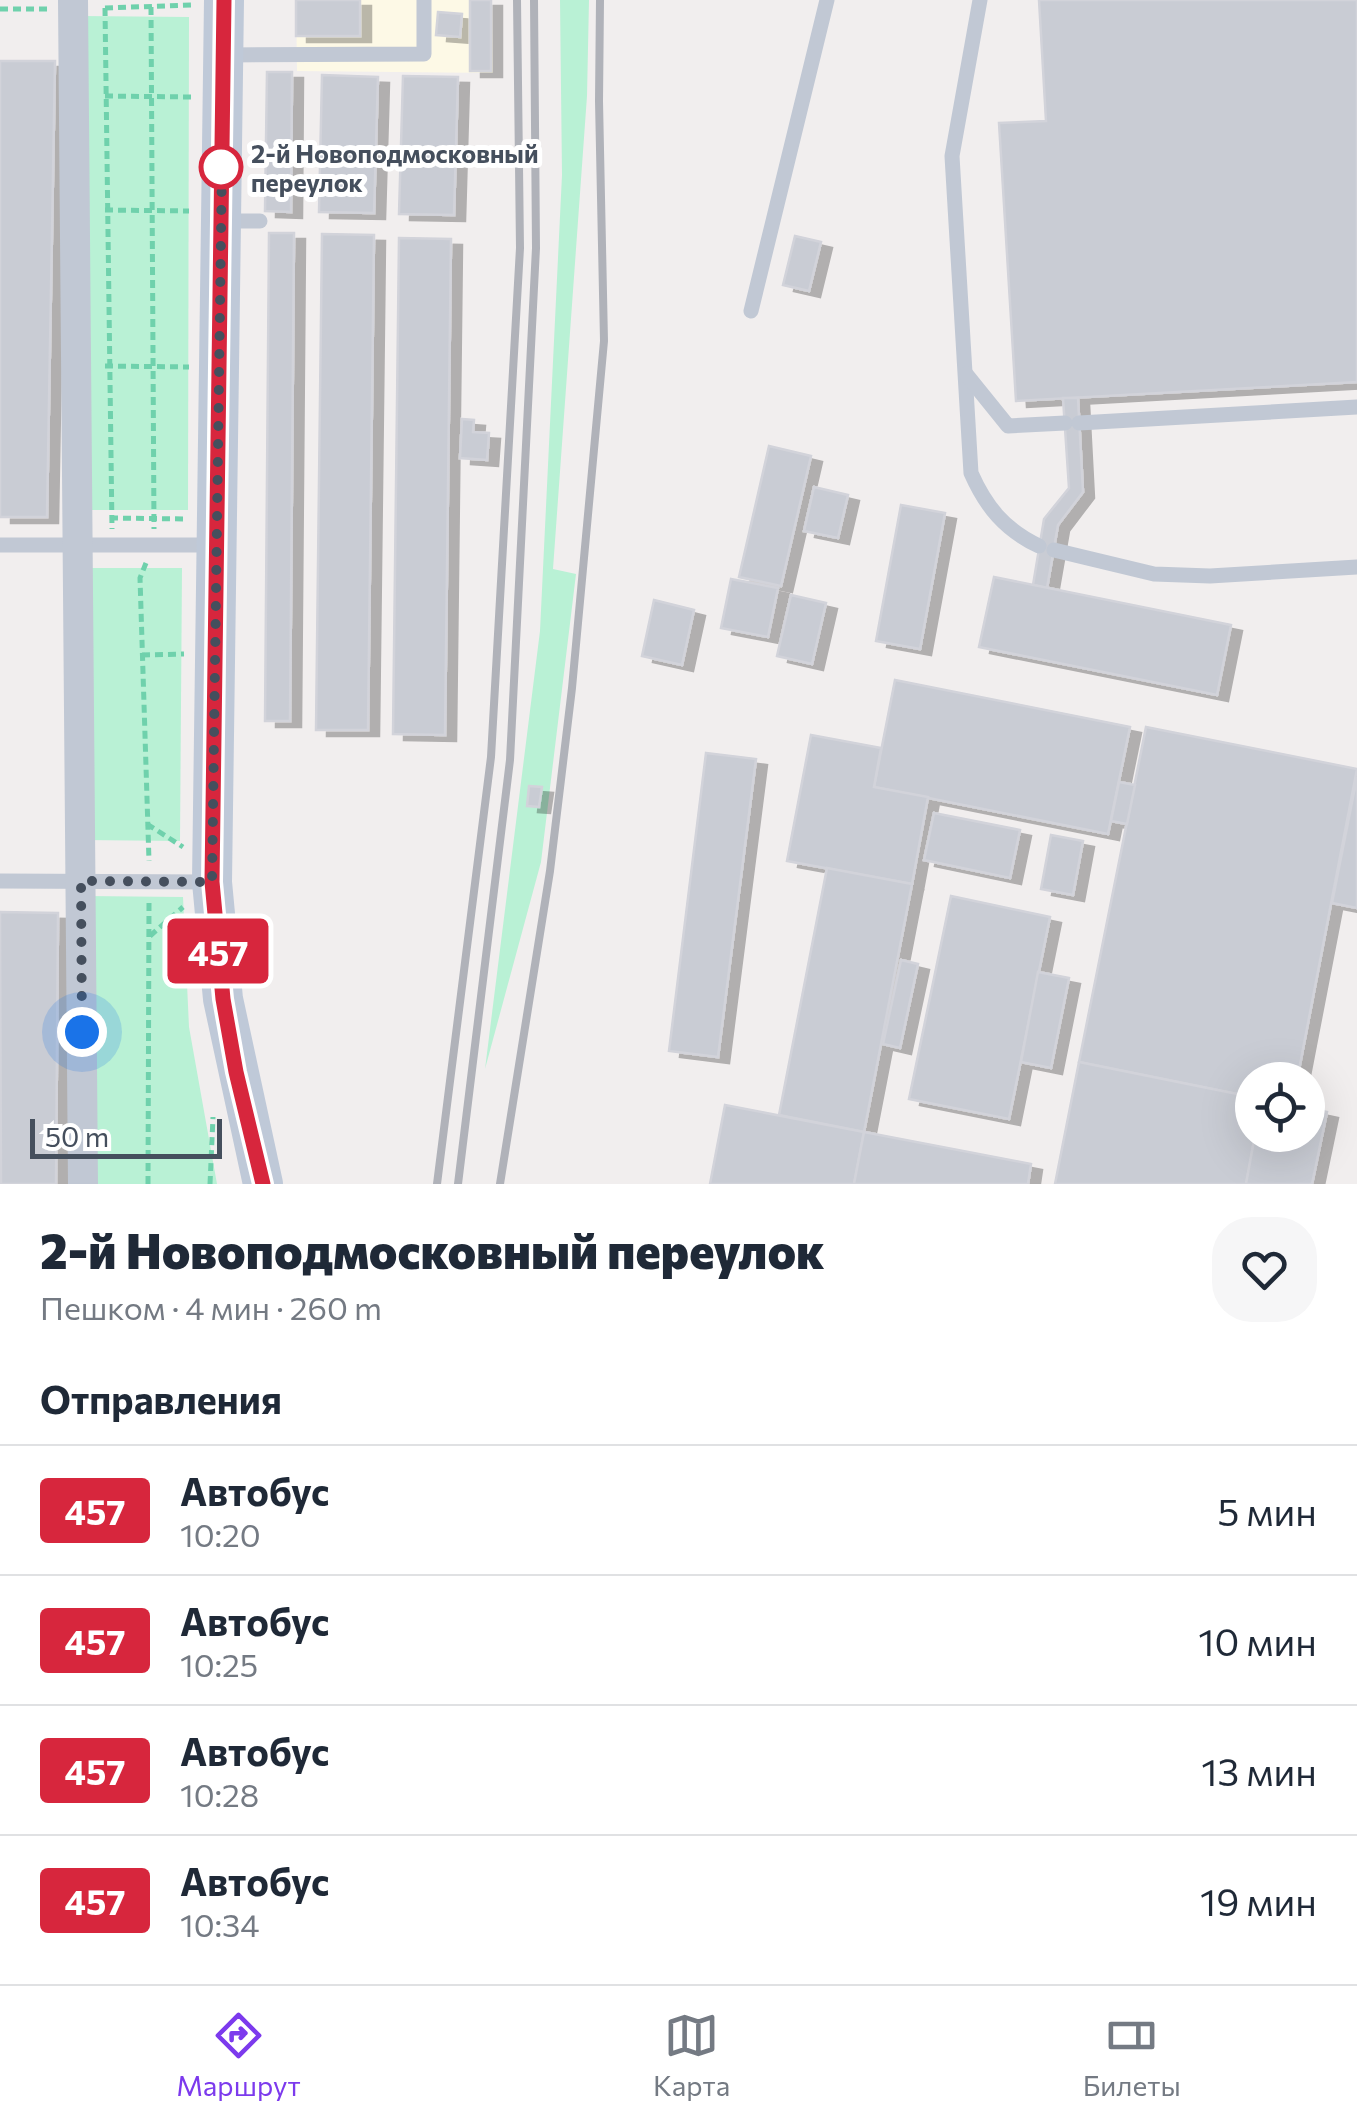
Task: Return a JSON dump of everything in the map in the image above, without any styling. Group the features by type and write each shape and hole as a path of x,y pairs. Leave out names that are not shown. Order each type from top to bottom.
{"main road":[{"path":"224,0 224,218 204,532 198,881 263,1184"}],"street":[{"path":"73,0 82,1184"}],"lane":[{"path":"223,55 424,54 424,0"},
{"path":"751,311 827,0"},
{"path":"980,0 952,156 970,473 982,498 1001,523 1047,548 1154,574 1210,576 1357,567"},
{"path":"966,374 1008,426 1357,407"},
{"path":"0,545 76,546 204,532"},
{"path":"0,882 198,881"}],"path":[{"path":"151,7 154,518"},
{"path":"105,8 110,518 154,518 204,532"},
{"path":"73,95 192,97"},
{"path":"74,210 152,210 224,218"},
{"path":"75,366 192,366"},
{"path":"142,654 193,654"},
{"path":"148,824 198,881 149,936"},
{"path":"210,1184 214,1112"}],"shaded area":[{"path":"296,0 492,0 493,73 297,71"}],"green space":[{"path":"560,0 589,0 587,96 553,569 576,574 541,862 485,1069 540,631 562,175"},
{"path":"81,16 189,17 188,510 80,510"},
{"path":"84,568 182,568 180,841 83,840"},
{"path":"86,896 183,897 189,1027 217,1184 90,1184"}],"building":[{"path":"296,0 360,0 360,36 296,36"},
{"path":"470,0 491,0 491,71 470,71"},
{"path":"1039,0 1357,0 1357,382 1016,401 999,123 1046,121"},
{"path":"438,12 462,14 460,37 436,35"},
{"path":"0,61 55,61 47,517 0,517"},
{"path":"267,72 292,72 291,212 265,211"},
{"path":"322,75 378,77 374,213 319,212"},
{"path":"403,76 458,77 454,215 399,214"},
{"path":"269,233 294,233 290,721 265,721"},
{"path":"322,234 374,235 368,730 316,730"},
{"path":"795,236 821,242 809,291 783,285"},
{"path":"399,238 451,239 445,735 393,734"},
{"path":"1063,398 1078,398 1083,492 1058,525 1047,588 1033,585 1044,519 1069,488"},
{"path":"462,419 474,420 473,432 489,433 487,460 460,458"},
{"path":"769,446 811,456 781,586 739,577"},
{"path":"814,487 848,495 838,538 804,531"},
{"path":"901,505 945,513 920,649 876,641"},
{"path":"994,577 1231,625 1217,695 979,647"},
{"path":"731,579 778,588 768,637 721,628"},
{"path":"791,595 826,603 812,664 777,656"},
{"path":"654,600 694,610 682,665 642,656"},
{"path":"895,680 1130,727 1108,834 874,787"},
{"path":"1146,727 1357,769 1300,1062 1235,1062 1235,1094 1079,1062"},
{"path":"811,735 881,748 874,787 928,797 912,884 787,861"},
{"path":"706,753 756,759 718,1057 669,1051"},
{"path":"1357,777 1357,908 1332,903"},
{"path":"1119,782 1135,785 1127,824 1111,821"},
{"path":"529,786 542,787 539,807 527,806"},
{"path":"934,813 1020,830 1010,878 924,860"},
{"path":"1051,835 1083,841 1073,895 1041,889"},
{"path":"827,868 912,884 864,1132 779,1115"},
{"path":"951,896 1050,917 1009,1119 909,1099"},
{"path":"0,912 58,913 56,1184 1,1184"},
{"path":"901,960 918,964 900,1048 883,1044"},
{"path":"1038,972 1069,978 1051,1068 1021,1062"},
{"path":"1079,1062 1235,1094 1235,1152 1252,1152 1246,1184 1055,1184"},
{"path":"725,1105 864,1132 854,1184 710,1184"},
{"path":"864,1132 1031,1164 1028,1184 854,1184"},
{"path":"1252,1152 1319,1152 1312,1184 1246,1184"}],"railway":[{"path":"437,1184 491,757 520,248 517,0"},
{"path":"458,1184 510,760 536,248 534,0"},
{"path":"500,1184 550,871 572,688 604,341 600,0"}],"bus line":[{"name":"457","path":"224,0 212,882 223,999 263,1184"}],"place":[{"name":"2-й Новоподмосковный переулок","path":"221,167"}],"route":[{"path":"82,1032 81,881 212,882 222,162 221,167"}]}
